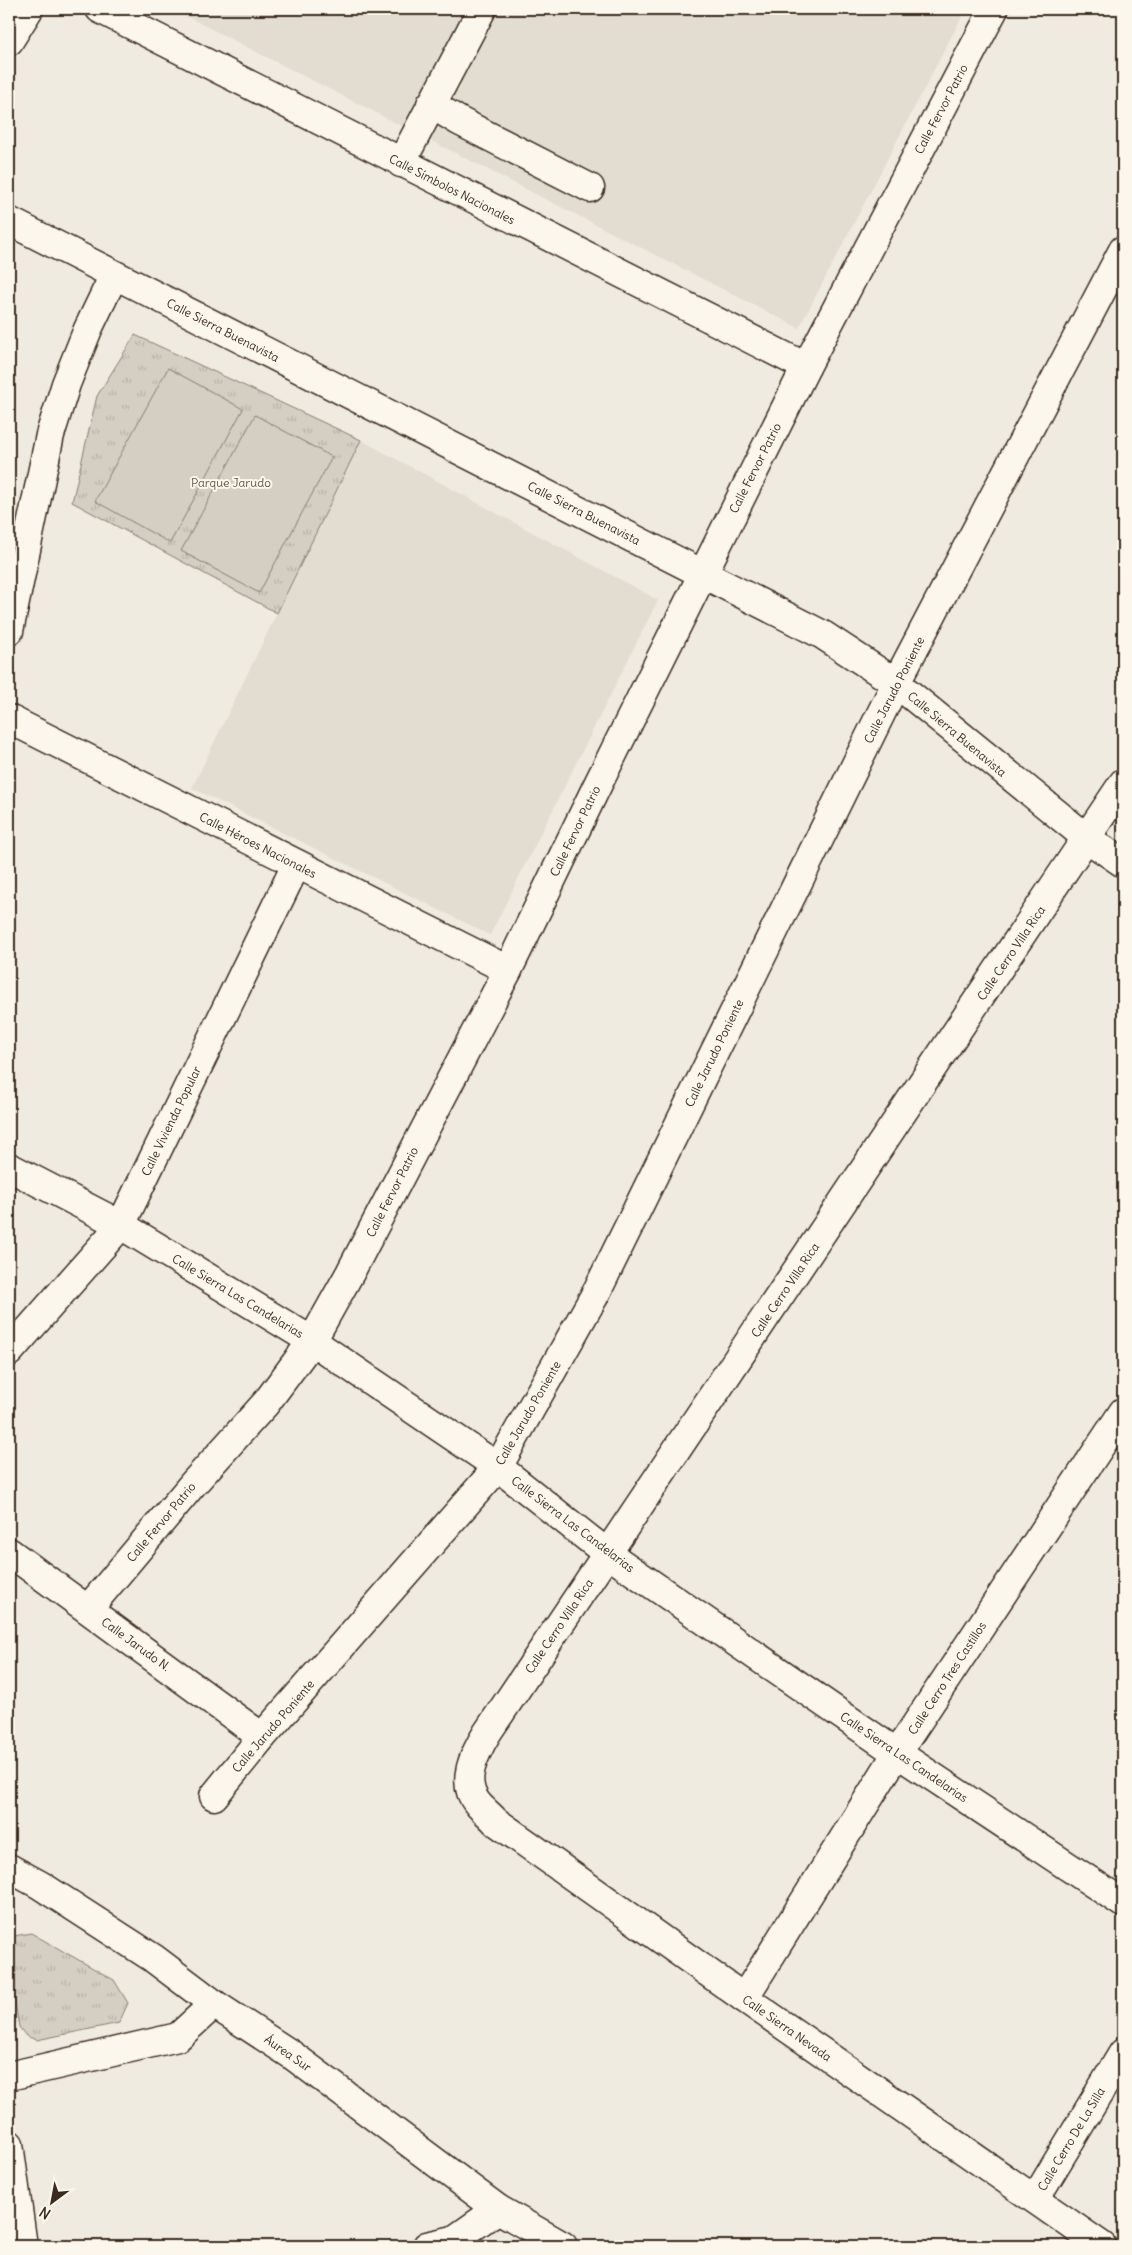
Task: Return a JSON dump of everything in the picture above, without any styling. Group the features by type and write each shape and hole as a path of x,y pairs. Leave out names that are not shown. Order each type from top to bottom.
{"street":[{"path":"9,41 29,9"},
{"name":"Calle Símbolos Nacionales","path":"100,9 806,367"},
{"path":"401,163 482,9"},
{"name":"Calle Fervor Patrio","path":"88,1609 192,1485 266,1403 312,1341 350,1273 508,970 806,367 994,9"},
{"path":"431,104 459,121 590,188"},
{"name":"Calle Sierra Buenavista","path":"9,221 703,573 822,636 896,683 1088,839 1123,863"},
{"name":"Calle Jarudo Poniente","path":"214,1796 262,1737 498,1467 596,1293 896,683 1123,250"},
{"path":"9,631 50,435 66,384 88,329 114,275"},
{"name":"Calle Héroes Nacionales","path":"9,719 508,970"},
{"name":"Calle Cerro Villa Rica","path":"476,1802 469,1783 472,1760 487,1733 1088,839 1123,783"},
{"name":"Calle Vivienda Popular","path":"9,1352 121,1225 296,865"},
{"name":"Calle Sierra Las Candelarias","path":"9,1167 121,1225 312,1341 498,1467 608,1554 897,1753 1123,1903"},
{"name":"Calle Cerro Tres Castillos","path":"744,1998 897,1753 1123,1412"},
{"name":"Calle Jarudo N.","path":"9,1552 262,1737"},
{"name":"Calle Sierra Nevada","path":"476,1802 495,1821 744,1998 1102,2246"},
{"name":"Áurea Sur","path":"9,1868 40,1885 153,1958 214,2004 292,2054 498,2209 563,2246"},
{"path":"9,2076 178,2037 214,2004"},
{"name":"Calle Cerro De La Silla","path":"1035,2199 1123,2053"},
{"path":"9,2144 23,2246"},
{"path":"427,2246 454,2240 498,2209"}],"shaded area":[{"path":"172,9 966,9 799,328"},
{"path":"361,440 658,600 490,935 192,788"}],"green space":[{"name":"Parque Jarudo","path":"135,335 361,440 277,613 72,502 97,396"},
{"path":"168,368 243,409 170,543 95,501"},
{"path":"255,415 332,457 259,593 181,551"},
{"path":"31,1933 114,1980 128,2003 119,2023 37,2040 26,2036 19,2027 9,1965 9,1945 14,1936"}]}
